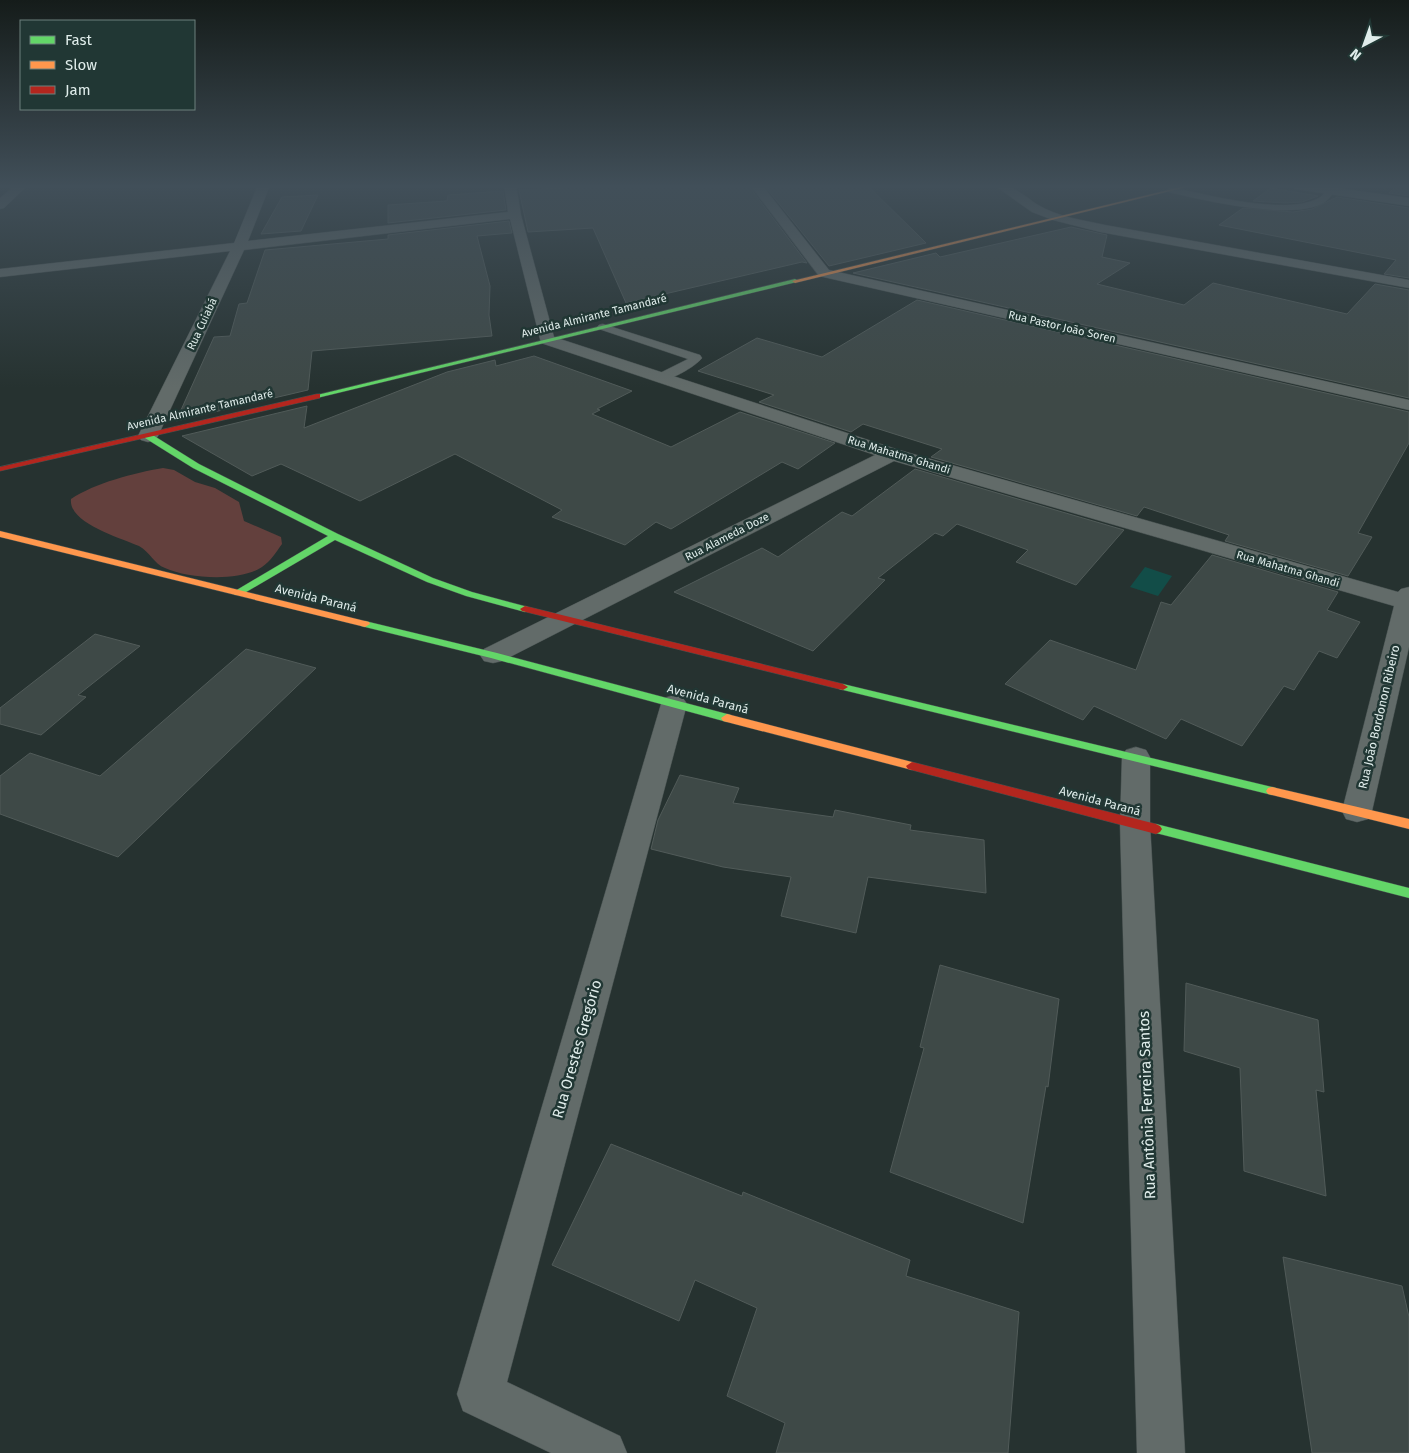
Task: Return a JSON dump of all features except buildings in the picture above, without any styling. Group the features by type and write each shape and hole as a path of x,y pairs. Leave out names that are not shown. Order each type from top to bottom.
{"main road":[{"name":"Avenida Almirante Tamandaré","path":"0,469 148,436 908,253"},
{"path":"148,436 196,466 335,536 430,580 469,594 562,619 1409,824"},
{"name":"Avenida Paraná","path":"0,534 493,655 1135,824 1409,893"},
{"path":"238,593 335,536"}],"street":[{"path":"0,273 179,253"},
{"name":"Rua Cuiabá","path":"148,436 236,253"},
{"path":"525,253 548,340"},
{"path":"809,253 824,273"},
{"path":"1239,253 1409,284"},
{"name":"Rua Pastor João Soren","path":"824,273 1409,405"},
{"name":"Rua Mahatma Ghandi","path":"548,340 892,454 1408,600"},
{"name":"Rua Alameda Doze","path":"493,655 892,454"},
{"name":"Rua João Bordonon Ribeiro","path":"1357,811 1408,600"},
{"name":"Rua Orestes Gregório","path":"603,1453 480,1394 674,704"},
{"name":"Rua Antônia Ferreira Santos","path":"1136,758 1135,824 1161,1453"}],"lane":[{"path":"603,327 696,358 691,363 660,378"}],"shaded area":[{"path":"163,468 174,470 195,482 215,488 239,502 244,521 281,537 282,544 268,562 252,572 228,577 187,575 161,566 139,546 86,522 72,508 71,499 91,488 127,476"}],"water":[{"path":"1145,567 1172,576 1158,596 1130,587"}],"traffic: fast":[{"path":"317,396 795,281"},
{"path":"148,436 196,466 335,536 430,580 469,594 525,609"},
{"path":"238,593 335,536"},
{"path":"365,624 493,655 727,718"},
{"path":"843,687 1272,791"},
{"path":"1156,829 1409,893"}],"traffic: slow":[{"path":"795,281 912,253"},
{"path":"0,534 365,624"},
{"path":"727,718 912,766"},
{"path":"1272,791 1409,824"}],"traffic: jam":[{"path":"0,469 317,396"},
{"path":"525,609 843,687"},
{"path":"912,766 1156,829"}]}
